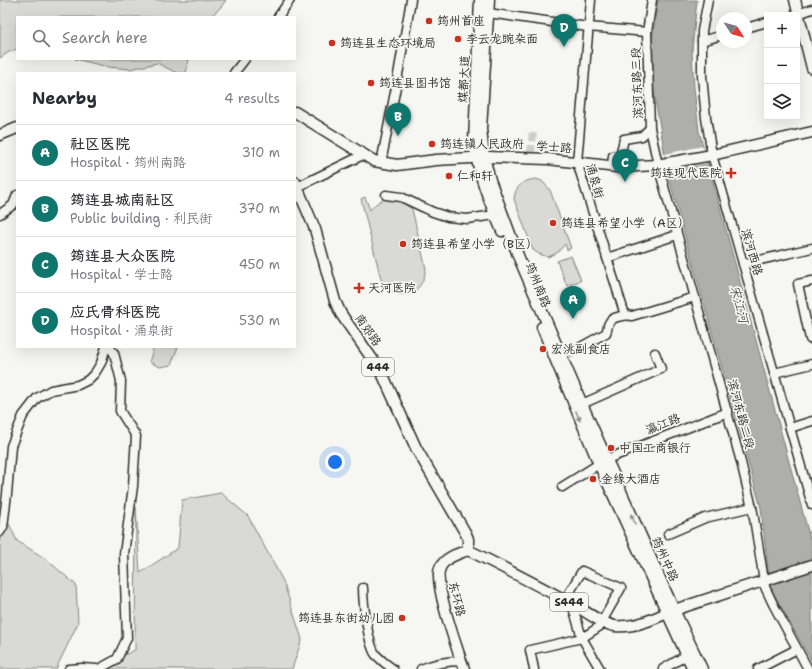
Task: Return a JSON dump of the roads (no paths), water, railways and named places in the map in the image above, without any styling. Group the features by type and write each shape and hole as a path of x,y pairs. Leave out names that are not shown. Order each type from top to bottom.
{"main road":[{"name":"煤都大道","path":"480,0 474,140 480,158"},
{"name":"煤都大道","path":"480,158 489,0"},
{"path":"795,0 797,12"},
{"path":"800,25 812,68"},
{"name":"学士路","path":"296,113 374,161 397,165 436,160 531,156 612,166 636,167 709,156"},
{"path":"0,135 16,128"},
{"path":"709,156 812,132"},
{"name":"筠州南路","path":"480,158 482,182 495,215 603,461"},
{"name":"筠州南路","path":"480,158 520,258 565,357 603,461"},
{"name":"南郊路","path":"296,184 315,229 335,301 341,314 382,373 416,448 466,534 468,539 468,550"},
{"name":"筠州中路","path":"603,461 671,612 693,669"},
{"name":"S444","path":"468,550 613,626 630,626 654,619 812,565"},
{"name":"东环路","path":"462,665 440,590 438,572 446,560 468,550"},
{"name":"筠州中路","path":"671,612 702,669"}],"street":[{"path":"279,16 290,0"},
{"path":"381,163 411,0"},
{"name":"涌泉街","path":"592,0 588,27 577,162 625,315"},
{"name":"滨河东路三段","path":"652,0 648,32 650,128 660,164"},
{"name":"滨河西路","path":"708,0 702,31 702,76 709,156 743,264 812,505"},
{"path":"800,13 812,9"},
{"path":"488,13 588,27 648,32"},
{"path":"752,26 764,23"},
{"path":"702,41 716,37"},
{"path":"235,72 243,60"},
{"path":"612,166 613,156 620,156 624,139 642,136 650,128"},
{"path":"296,184 363,155"},
{"name":"滨河东路二段","path":"660,164 677,235 728,412 752,507 764,581 773,604 808,669"},
{"path":"386,194 401,196 433,212 448,217 467,219 495,215"},
{"path":"0,214 13,205 16,198"},
{"path":"607,258 677,235"},
{"path":"743,264 812,248"},
{"path":"810,339 798,284 812,281"},
{"path":"577,349 606,333 609,323 612,320 625,315 632,316 695,297"},
{"path":"0,532 3,527 11,446 23,416 37,398 51,390 78,385 88,380 95,373 101,363 107,348"},
{"path":"99,669 117,659 127,638 124,554 133,486 136,436 120,411 121,381 114,353 108,348"},
{"path":"582,404 661,369 655,353"},
{"path":"774,374 812,364"},
{"name":"瀛江路","path":"562,488 603,461 728,412"},
{"path":"790,428 812,421"},
{"path":"668,534 705,518 752,507"},
{"path":"534,669 530,650 582,638 605,623 604,618 621,588 582,571 568,602 582,638 600,669"},
{"path":"362,588 363,601 375,654 393,669"},
{"path":"758,669 797,649"},
{"path":"663,669 687,655"},
{"path":"421,669 435,663 447,661 462,665"},
{"path":"69,669 96,669"}],"water":[{"name":"宋江河","path":"658,0 697,0 692,50 694,88 699,131 812,546 812,662 770,587 761,508 667,171 651,67 652,43"}],"tunnel":[{"path":"531,153 533,130"},
{"path":"567,356 577,349"}],"place":[{"name":"筠州首座","path":"429,21"},
{"name":"李云龙豌杂面","path":"458,39"},
{"name":"筠连县生态环境局","path":"332,43"},
{"name":"应氏骨科医院","path":"564,47"},
{"name":"筠连县图书馆","path":"371,83"},
{"name":"筠连县城南社区","path":"398,136"},
{"name":"筠连镇人民政府","path":"432,144"},
{"name":"筠连现代医院","path":"731,173"},
{"name":"仁和轩","path":"449,176"},
{"name":"筠连县大众医院","path":"625,182"},
{"name":"筠连县希望小学（A区）","path":"553,223"},
{"name":"筠连县希望小学（B区）","path":"403,244"},
{"name":"天河医院","path":"359,288"},
{"name":"社区医院","path":"573,319"},
{"name":"宏洮副食店","path":"543,349"},
{"name":"中国工商银行","path":"611,448"},
{"name":"金缘大酒店","path":"593,479"},
{"name":"筠连县东街幼儿园","path":"402,618"}]}
